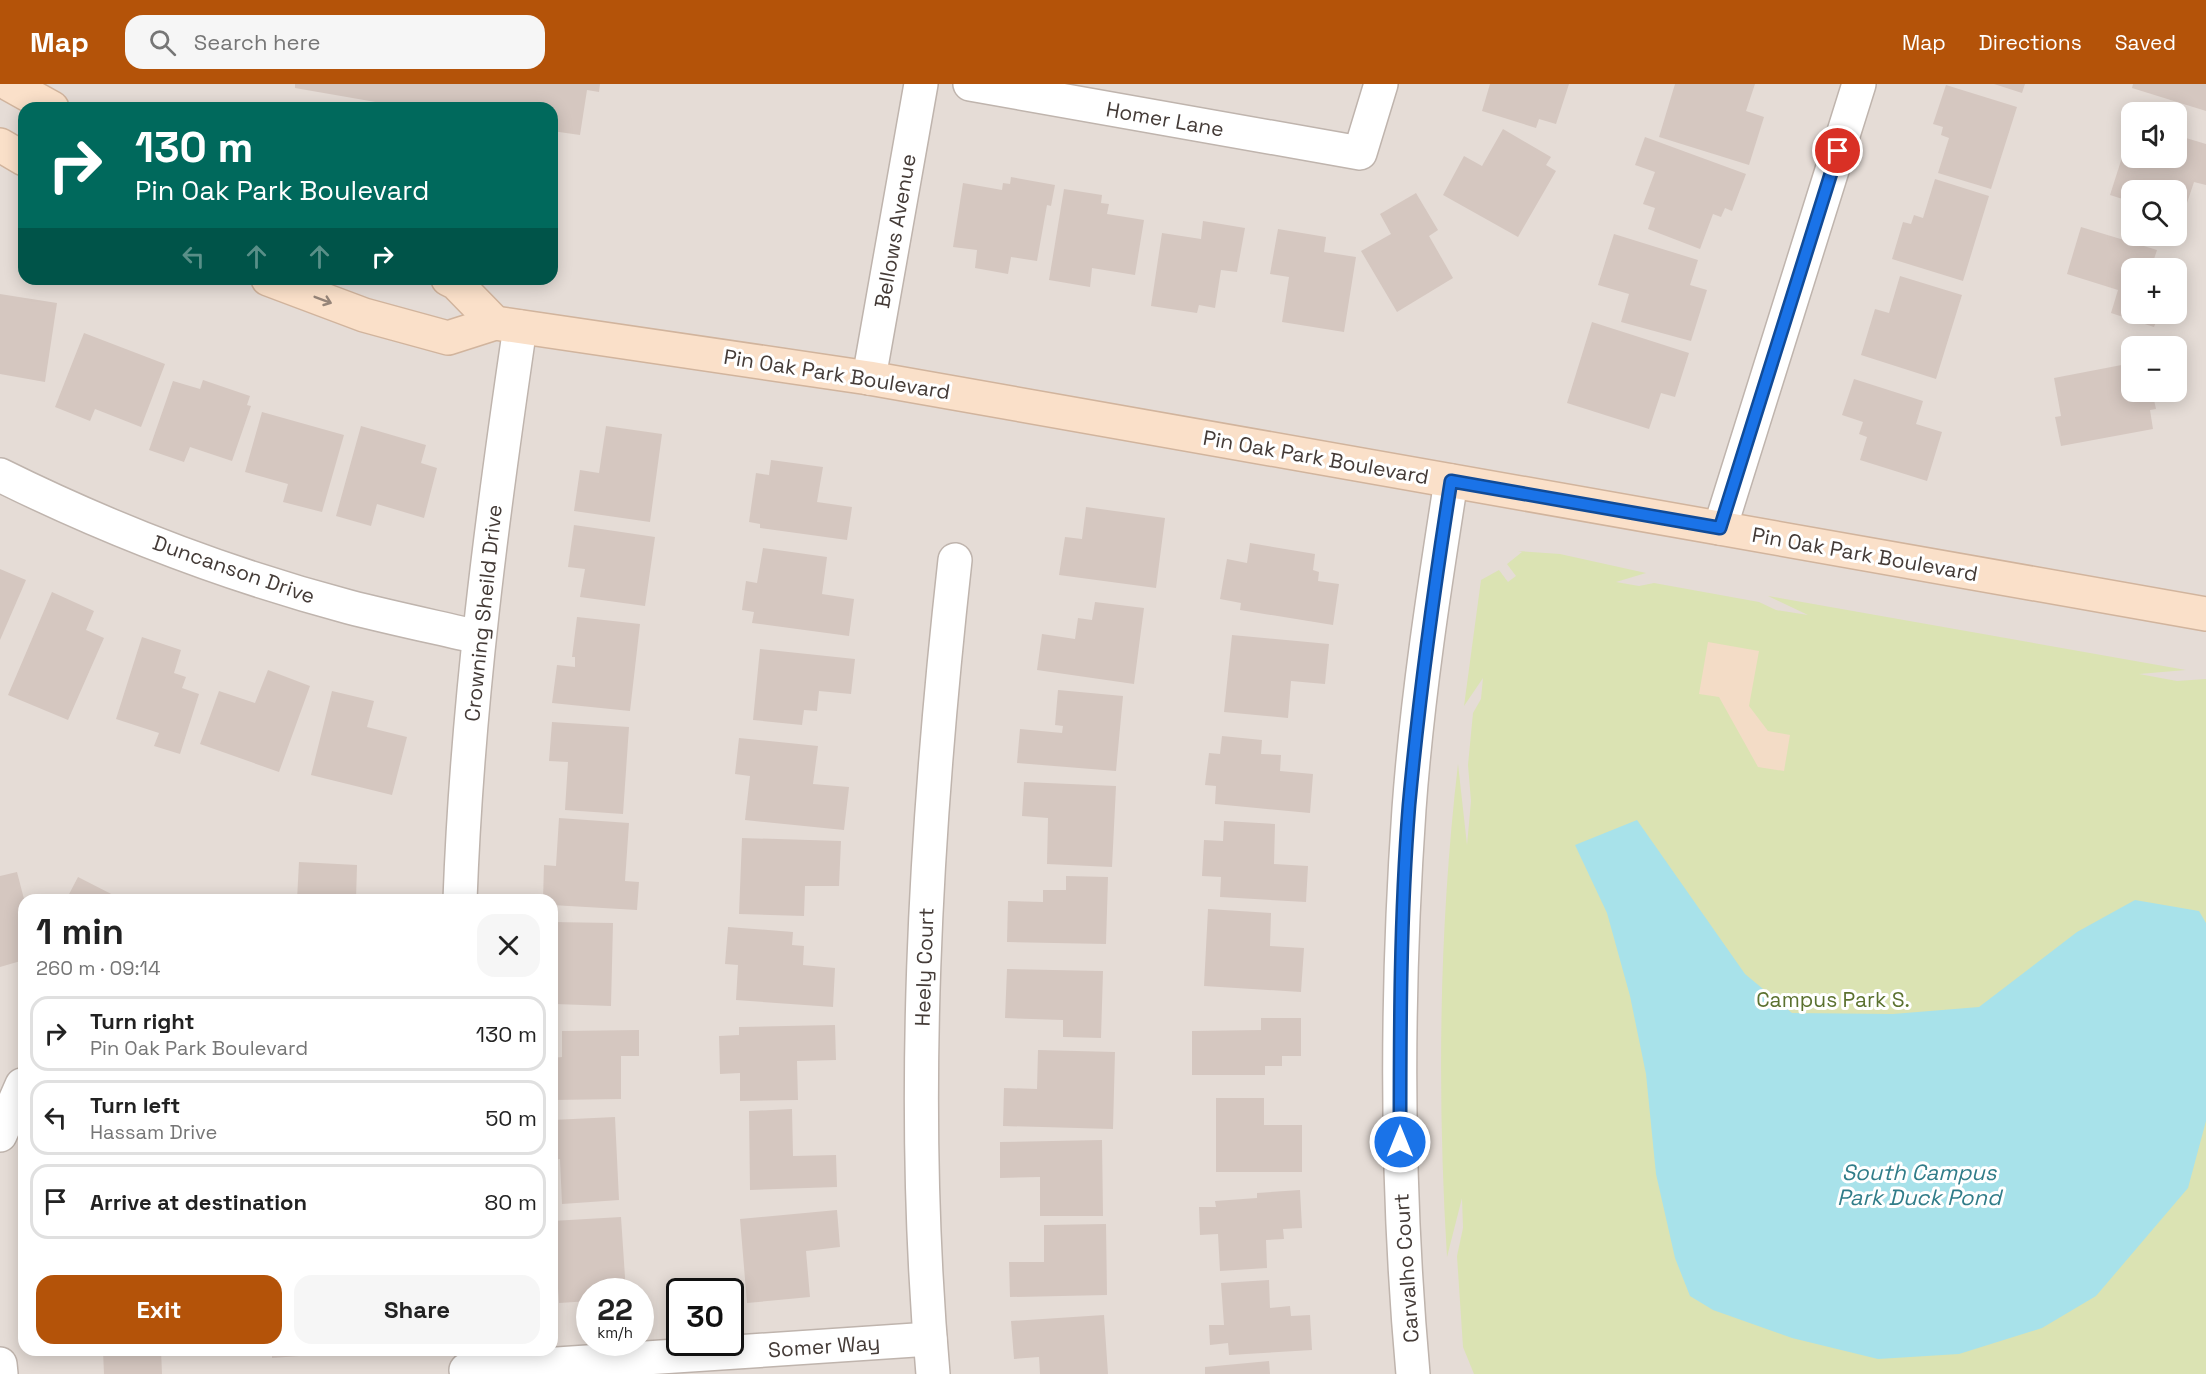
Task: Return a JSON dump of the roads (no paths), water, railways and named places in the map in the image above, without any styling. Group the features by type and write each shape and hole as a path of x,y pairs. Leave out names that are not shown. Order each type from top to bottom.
{"street":[{"path":"9,84 41,102"},
{"name":"Bellows Avenue","path":"869,378 921,84"},
{"name":"Homer Lane","path":"970,84 1360,153 1381,84"},
{"path":"1720,528 1859,84"},
{"path":"0,145 18,156"},
{"name":"Pin Oak Park Boulevard","path":"284,285 364,315 448,338 508,325 869,378 2206,614"},
{"path":"458,285 508,325"},
{"name":"Crowning Sheild Drive","path":"460,894 478,637 508,325"},
{"name":"Duncanson Drive","path":"0,475 130,533 254,579 349,607 478,637"},
{"name":"Carvalho Court","path":"1413,1374 1405,1283 1400,1164 1400,985 1409,807 1428,628 1451,481"},
{"name":"Heely Court","path":"933,1374 923,1203 921,1067 924,931 936,727 956,560"},
{"path":"0,1135 18,1094"},
{"name":"Somer Way","path":"466,1365 930,1338"},
{"path":"0,1364 1,1374"}],"water":[{"name":"South Campus Park Duck Pond","path":"1637,820 1745,974 1792,1013 1893,1014 1979,1007 2077,932 2135,900 2199,911 2206,923 2206,1121 2188,1188 2096,1296 2042,1328 1959,1354 1878,1359 1792,1338 1713,1310 1690,1296 1675,1258 1656,1174 1646,1074 1630,996 1607,913 1575,845"}],"park label":[{"name":"Campus Park S.","path":"1833,999"}]}
